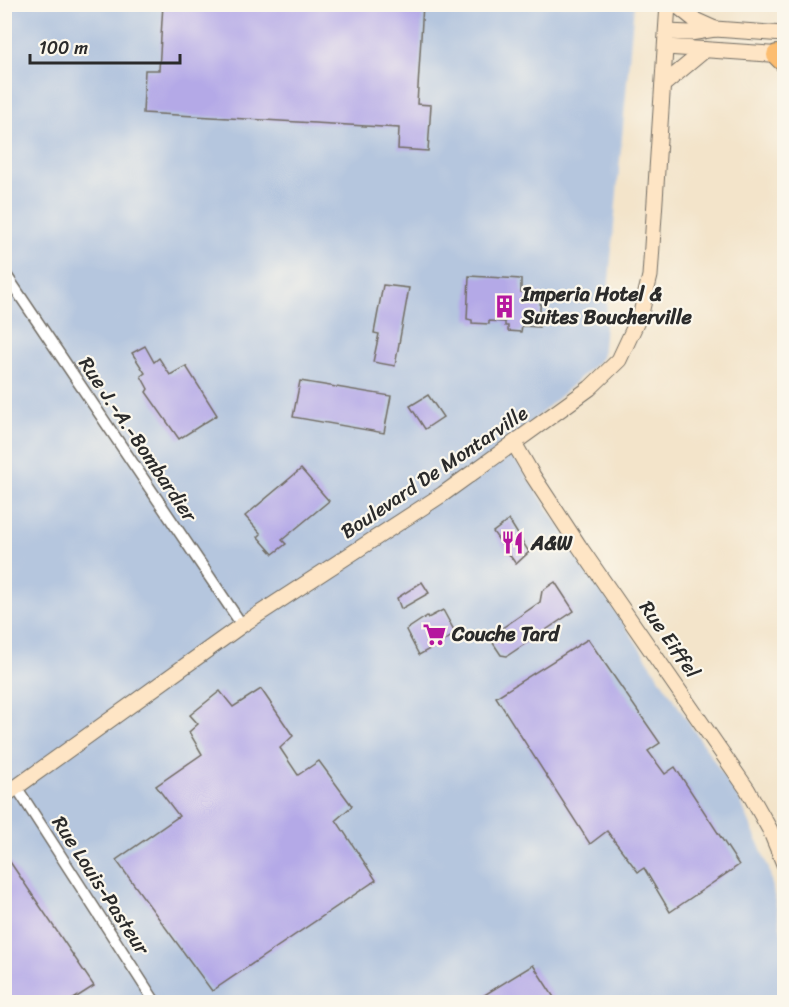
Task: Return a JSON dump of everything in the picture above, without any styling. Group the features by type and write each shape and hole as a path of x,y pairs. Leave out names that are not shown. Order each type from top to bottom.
{"street":[{"name":"Boulevard De Montarville","path":"11,792 242,625 443,494 581,394 619,360 641,313 650,276 669,4"},
{"path":"675,4 695,20 715,30"},
{"path":"666,39 715,30 784,34"},
{"path":"666,39 705,50 782,57"},
{"path":"663,85 705,50"},
{"name":"Rue J.-A.-Bombardier","path":"4,272 242,625"},
{"name":"Rue Eiffel","path":"513,443 546,496 751,795 770,830 784,864"},
{"name":"Rue Louis-Pasteur","path":"11,792 155,1002"}],"shaded area":[{"path":"5,5 634,5 602,358 506,445 740,800 769,869 784,946 784,1002 5,1002"}],"building":[{"path":"163,4 356,4 394,7 394,4 423,4 417,104 431,105 428,151 398,149 399,128 143,113 145,70 159,70"},
{"name":"Imperia Hotel & Suites Boucherville","path":"469,276 521,279 521,292 541,293 539,327 522,326 521,332 508,331 505,322 472,323 472,320 467,319"},
{"path":"383,285 409,288 395,366 373,362 379,334 374,333"},
{"path":"145,346 154,362 159,358 170,375 186,366 217,415 179,439 146,392 148,389 141,376 145,373 132,353"},
{"path":"300,381 391,396 384,433 293,417"},
{"path":"428,395 443,417 425,429 410,406"},
{"path":"301,469 329,501 282,540 286,544 273,554 258,537 261,534 245,516"},
{"path":"509,520 529,552 516,564 493,532"},
{"path":"422,582 429,593 401,609 397,598"},
{"path":"555,582 574,611 507,656 501,655 491,640 492,635 540,602 542,591"},
{"path":"443,610 456,634 419,655 406,630 427,616 428,618"},
{"path":"588,639 660,743 648,751 665,774 675,767 739,865 670,912 644,868 638,872 607,831 590,844 496,697"},
{"path":"261,689 293,736 280,748 298,775 319,761 352,806 336,820 376,880 212,991 116,860 179,816 156,786 202,754 189,732 198,724 190,715 220,691 233,707"},
{"path":"4,853 94,986 69,1002 4,1002"},
{"path":"533,965 557,1002 473,1002"}],"place":[{"name":"Imperia Hotel & Suites Boucherville","path":"504,306"},
{"name":"A&W","path":"513,543"},
{"name":"Couche Tard","path":"434,634"}]}
